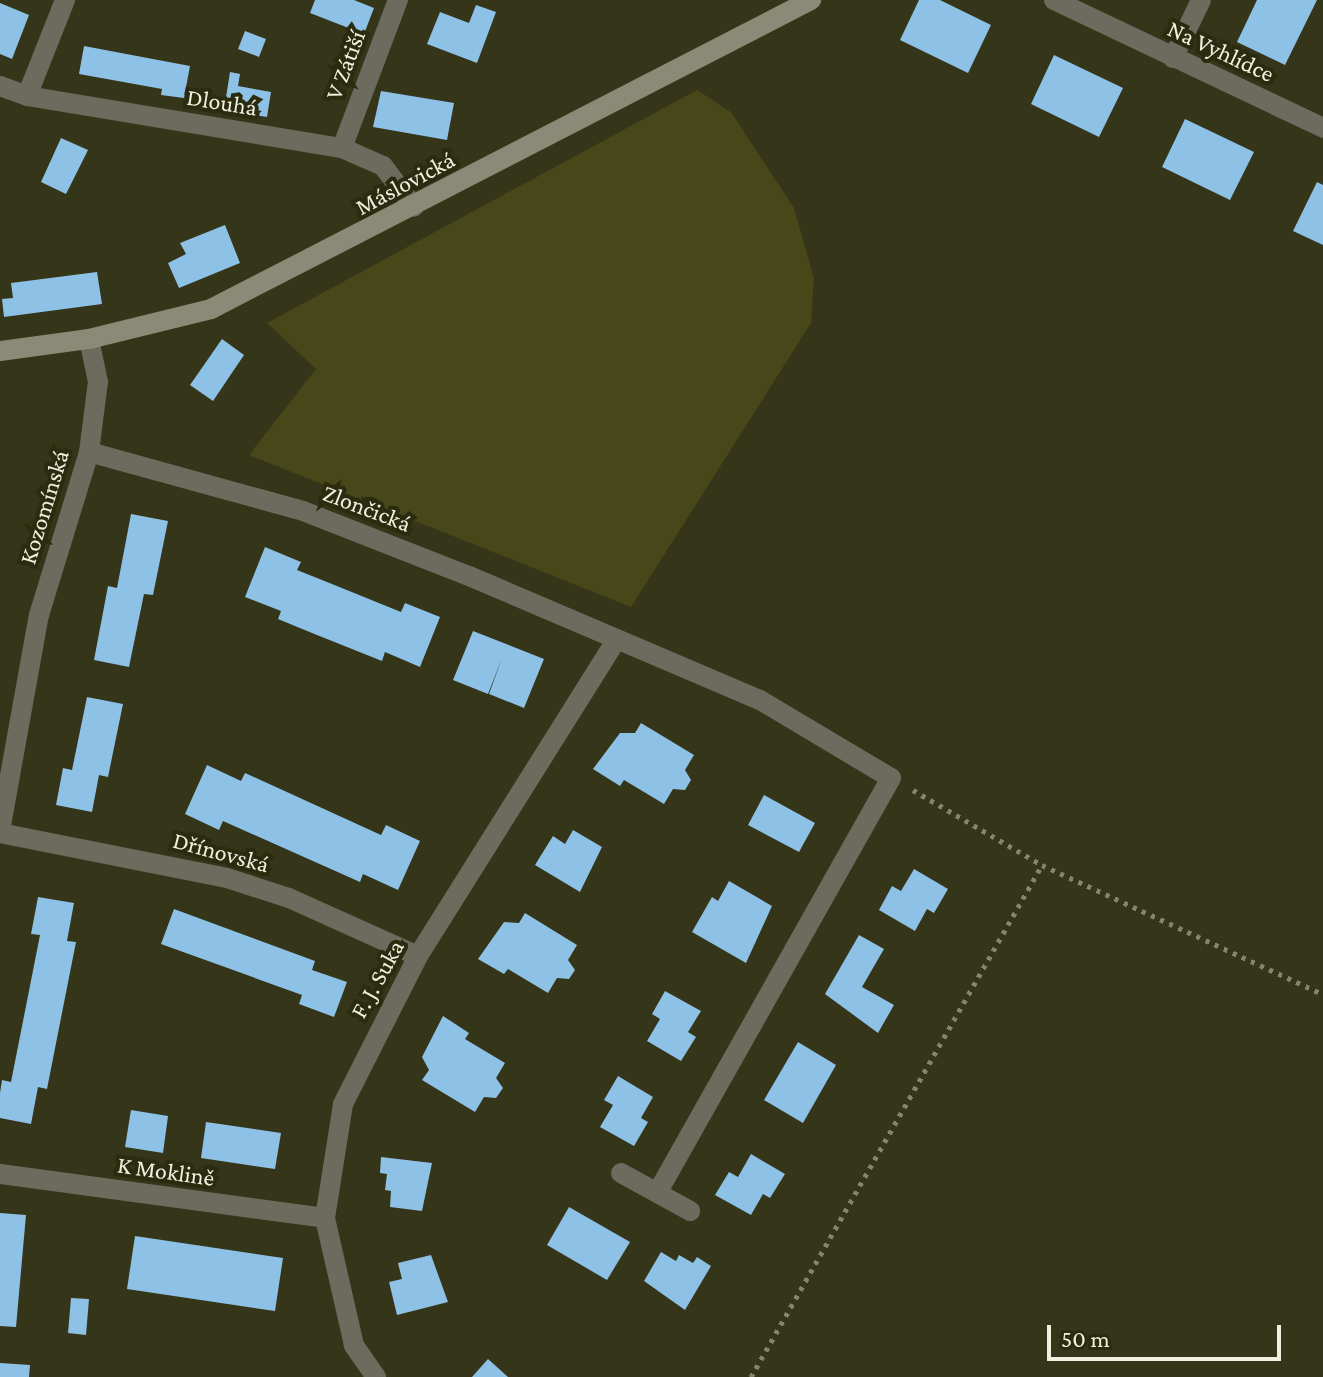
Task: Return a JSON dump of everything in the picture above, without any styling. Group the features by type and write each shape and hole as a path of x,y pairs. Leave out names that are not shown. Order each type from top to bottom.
{"street":[{"path":"27,96 65,0"},
{"name":"V Zátiší","path":"342,148 398,0"},
{"name":"Máslovická","path":"0,351 89,339 211,309 811,0"},
{"name":"Na Vyhlídce","path":"1054,0 1323,128"},
{"path":"1173,58 1201,0"},
{"name":"Dlouhá","path":"0,86 27,96 342,148 383,166 414,207"},
{"name":"Kozomínská","path":"0,832 39,615 89,452 98,382 89,339"},
{"name":"Zlončická","path":"89,452 303,511 469,576 615,642 760,700 891,778"},
{"name":"F. J. Suka","path":"376,1377 354,1345 325,1218 343,1104 418,956 615,642"},
{"path":"657,1193 891,778"},
{"name":"Dřínovská","path":"0,832 227,878 289,898 418,956"},
{"path":"621,1173 690,1211"},
{"name":"K Moklině","path":"0,1174 325,1218"}],"path":[{"path":"891,778 1042,865 1323,994"},
{"path":"751,1377 1042,865"}],"shaded area":[{"path":"697,90 731,112 794,208 814,278 811,323 631,607 249,455 316,369 267,323"}],"building":[{"path":"315,0 354,0 374,8 364,34 310,13"},
{"path":"919,0 940,0 991,25 968,73 900,40"},
{"path":"1257,0 1317,0 1285,65 1237,42"},
{"path":"0,3 29,15 12,59 0,54"},
{"path":"476,5 496,12 477,63 427,44 440,12 469,23"},
{"path":"245,31 266,39 259,57 238,49"},
{"path":"84,46 190,66 184,98 161,95 162,89 79,74"},
{"path":"1054,55 1123,88 1099,137 1031,104"},
{"path":"230,72 240,74 238,86 271,92 267,117 224,110"},
{"path":"381,91 454,103 447,140 373,127"},
{"path":"1185,119 1254,152 1230,200 1162,167"},
{"path":"61,138 88,150 66,194 41,182"},
{"path":"1317,182 1323,185 1323,245 1293,231"},
{"path":"225,225 240,263 179,288 168,263 186,254 180,243"},
{"path":"97,272 102,304 4,317 2,299 13,298 11,283"},
{"path":"222,339 244,355 213,401 190,385"},
{"path":"131,514 168,521 153,595 144,594 129,667 94,660 108,586 117,588"},
{"path":"265,547 301,562 297,570 401,612 405,603 440,617 420,667 385,652 382,661 312,633 278,619 281,611 245,597"},
{"path":"473,631 544,659 524,708 489,694 502,658 488,694 453,680"},
{"path":"87,697 123,704 108,777 99,775 92,812 56,805 63,768 72,770"},
{"path":"641,723 694,755 685,770 691,780 685,790 673,789 664,804 624,780 620,786 593,769 620,733 635,733"},
{"path":"207,765 241,781 245,773 381,835 386,825 420,841 398,890 363,874 360,882 223,821 219,830 185,814"},
{"path":"764,795 815,823 799,852 748,825"},
{"path":"573,830 602,847 580,892 535,865 553,836 565,844"},
{"path":"914,869 948,889 934,913 927,909 915,931 879,910 892,886 901,891"},
{"path":"729,881 772,906 746,963 692,932 712,897 718,901"},
{"path":"38,897 74,903 67,941 76,942 47,1089 38,1087 31,1124 0,1118 0,1093 2,1080 11,1082 40,935 31,934"},
{"path":"174,909 315,961 312,970 347,982 334,1017 299,1004 302,995 161,944"},
{"path":"525,913 577,945 568,960 575,970 569,979 557,978 548,993 508,969 504,974 478,959 504,922 519,923"},
{"path":"859,935 884,949 862,987 894,1005 878,1033 825,994"},
{"path":"665,991 701,1011 688,1032 696,1037 681,1061 647,1041 660,1019 652,1014"},
{"path":"443,1016 469,1033 465,1039 505,1063 496,1078 503,1088 496,1098 484,1097 475,1112 422,1080 429,1070 422,1057"},
{"path":"798,1042 836,1065 803,1123 764,1100"},
{"path":"618,1076 653,1097 641,1118 648,1122 634,1146 600,1127 613,1105 604,1100"},
{"path":"131,1110 168,1116 163,1153 125,1147"},
{"path":"206,1122 281,1133 275,1169 201,1158"},
{"path":"751,1154 785,1174 770,1198 763,1194 751,1215 715,1195 729,1172 738,1177"},
{"path":"381,1157 432,1163 422,1211 390,1207 391,1191 385,1190 387,1174 380,1173"},
{"path":"569,1207 630,1242 607,1280 547,1245"},
{"path":"0,1213 26,1215 16,1327 0,1326"},
{"path":"135,1236 283,1258 275,1311 127,1289"},
{"path":"661,1252 676,1261 679,1255 693,1263 697,1257 711,1266 685,1310 644,1281"},
{"path":"431,1255 448,1302 397,1315 389,1282 402,1279 398,1263"},
{"path":"71,1298 89,1299 86,1335 68,1333"},
{"path":"488,1359 508,1377 472,1377"},
{"path":"0,1363 30,1365 29,1377 0,1377"}]}
